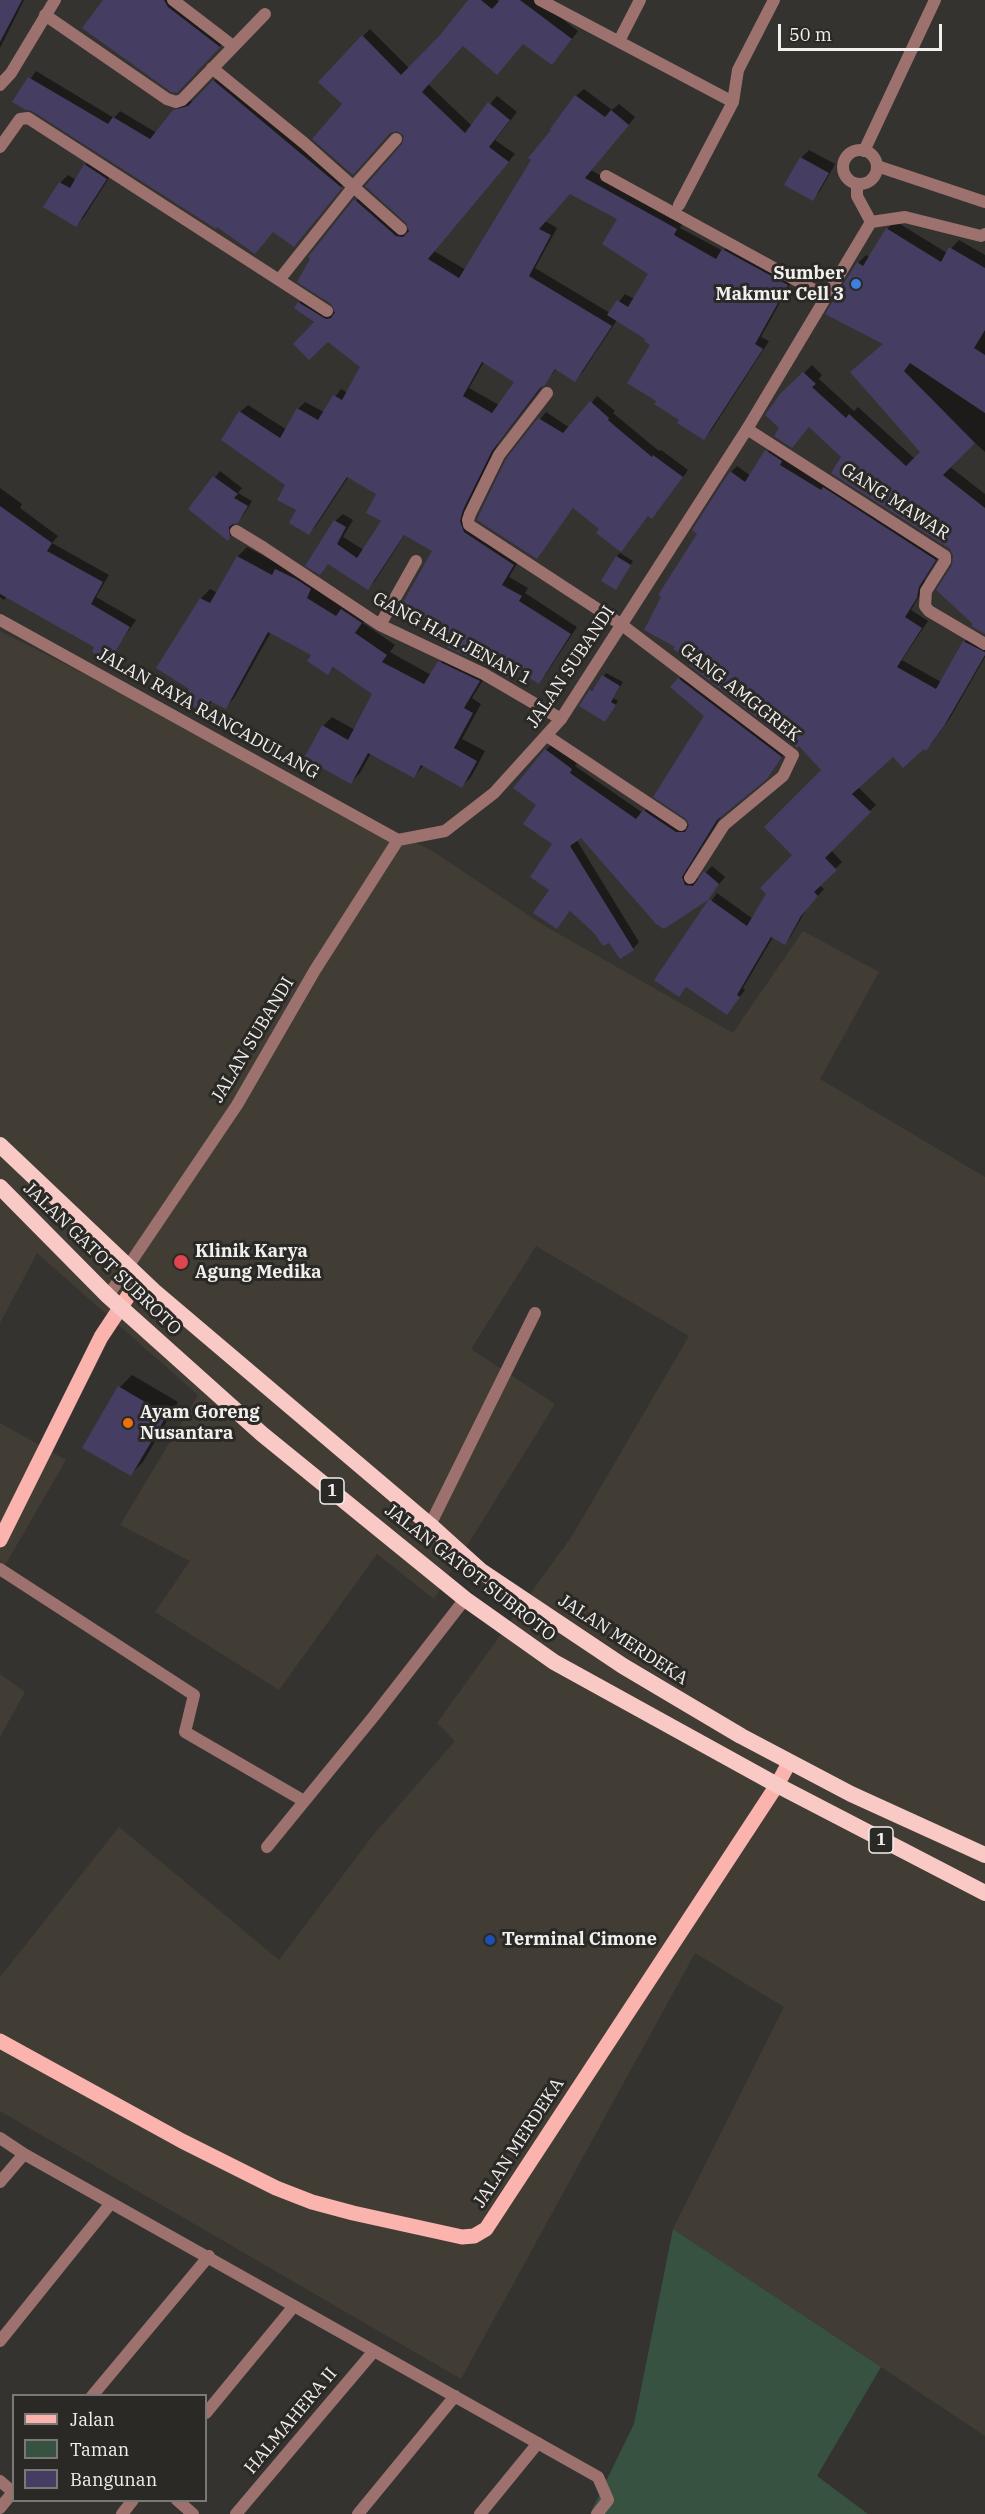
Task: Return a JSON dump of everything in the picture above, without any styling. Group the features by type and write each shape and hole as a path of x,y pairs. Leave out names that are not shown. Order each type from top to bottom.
{"highway":[{"name":"JALAN GATOT SUBROTO","path":"0,1145 135,1272 279,1399"},
{"name":"JALAN GATOT SUBROTO","path":"0,1187 114,1301 262,1434 465,1599 554,1662 777,1785 985,1893"},
{"name":"JALAN MERDEKA","path":"279,1399 430,1525 481,1571 623,1666 789,1763 985,1855"}],"main road":[{"path":"0,1540 101,1337 114,1301 135,1272"},
{"name":"JALAN MERDEKA","path":"0,2041 14,2051 182,2141 276,2188 312,2202 353,2213 462,2237 481,2234 777,1785 789,1763"}],"street":[{"path":"0,85 11,73 55,0"},
{"path":"173,0 233,46"},
{"path":"540,0 733,102"},
{"path":"619,41 640,0"},
{"path":"678,205 733,102 738,70 774,0"},
{"path":"864,151 935,0"},
{"path":"45,15 171,101 182,100 265,14"},
{"path":"212,68 354,186 401,229"},
{"path":"0,147 20,119 28,118 327,311"},
{"path":"279,280 354,186 396,139"},
{"path":"877,166 869,182 857,184 848,178 843,164 849,154 864,151 870,154 877,166 985,202"},
{"path":"606,176 825,296"},
{"path":"857,184 860,202 871,222 905,217 984,236"},
{"name":"JALAN SUBANDI","path":"135,1272 237,1105 315,970 399,840 445,831 494,793 561,719 747,429 871,222"},
{"path":"547,393 498,455 467,522 480,534 622,625"},
{"name":"GANG MAWAR","path":"747,429 945,556 945,561 926,591 925,606 929,611 985,644"},
{"name":"GANG HAJI JENAN 1","path":"236,531 380,625 484,674 561,719"},
{"path":"380,625 416,561"},
{"name":"JALAN RAYA RANCADULANG","path":"0,620 399,840"},
{"name":"GANG AMGGREK","path":"622,625 793,755 783,776 724,825 690,878"},
{"path":"547,736 681,825"},
{"path":"430,1525 535,1313"},
{"path":"0,1569 194,1695 185,1732 304,1801"},
{"path":"267,1847 374,1716 465,1599"},
{"path":"0,2138 24,2154 209,2256 598,2477 608,2500 597,2514"},
{"path":"0,2182 24,2154"},
{"path":"0,2341 111,2203"},
{"path":"94,2394 209,2256"},
{"path":"207,2412 294,2306"},
{"name":"HALMAHERA II","path":"236,2514 374,2351"},
{"path":"358,2514 455,2396"},
{"path":"480,2514 538,2443"},
{"path":"0,2481 12,2491"},
{"path":"0,2508 12,2493"},
{"path":"122,2514 131,2502"},
{"path":"179,2502 193,2514"}],"shaded area":[{"path":"0,631 434,852 543,925 733,1033 803,931 879,972 820,1079 985,1177 985,2436 673,2229 784,2007 695,1953 461,2379 0,2111 0,1977 119,1827 279,1960 374,1834 455,1741 437,1723 572,1536 689,1336 536,1246 471,1349 555,1404 434,1599 377,1554 279,1690 155,1612 190,1561 120,1525 198,1395 37,1253 0,1323"},
{"path":"0,1423 66,1460 0,1574"},
{"path":"0,1674 25,1692 0,1737"}],"green space":[{"path":"673,2229 881,2367 817,2476 868,2514 590,2514 634,2424"}],"building":[{"path":"0,0 22,0 0,42"},
{"path":"103,0 164,0 168,7 220,47 177,93 171,92 82,28"},
{"path":"468,0 481,0 492,9 500,0 520,0 572,39 552,65 523,44 497,75 463,46 422,92 465,133 488,102 510,120 489,147 509,162 428,259 459,278 531,160 528,158 575,95 605,117 611,110 629,125 585,178 677,229 674,235 716,259 722,249 788,285 755,344 763,349 704,440 677,423 679,420 654,404 656,401 627,383 650,345 644,341 645,339 607,315 617,300 628,307 648,274 602,244 617,219 570,194 539,229 551,235 529,276 612,326 575,382 555,369 545,385 540,388 492,451 463,510 460,521 464,532 514,565 502,585 522,596 519,601 571,634 539,684 517,670 511,680 490,667 447,647 454,636 402,604 432,551 404,535 368,590 328,564 320,575 305,566 334,520 346,527 337,544 357,558 381,521 366,513 376,494 347,477 309,535 289,523 296,510 277,500 285,485 221,440 239,411 280,438 297,408 318,420 333,395 342,400 360,367 328,342 309,360 293,344 314,322 294,308 298,302 326,319 331,318 335,312 331,304 297,282 310,259 308,257 354,199 396,236 403,237 409,231 406,223 365,186 402,144 404,136 397,131 390,133 353,175 312,139 342,104 318,82 362,35 401,75 441,34","holes":["482,362 514,382 492,413 463,396"]},
{"path":"28,77 108,124 113,117 150,139 173,110 188,106 213,80 342,188 294,247 273,232 255,254 217,227 216,229 32,111 12,102"},
{"path":"800,157 829,173 813,201 784,185"},
{"path":"84,164 107,179 76,227 43,207 59,182 70,188"},
{"path":"886,228 941,262 949,247 985,268 985,330 974,348 985,355 985,413 910,363 904,371 975,443 943,475 985,508 985,634 971,626 973,624 936,590 952,565 953,555 950,549 831,473 841,457 809,427 792,448 774,436 779,428 765,415 780,394 803,372 816,384 812,387 846,418 849,414 906,466 920,452 850,372 883,344 825,314 857,262 863,266"},
{"path":"590,401 609,418 608,420 652,457 653,455 683,477 652,519 648,516 621,552 596,533 599,529 573,508 537,559 477,520 478,517 506,459 538,418 563,433"},
{"path":"765,450 782,461 780,465 821,490 823,487 936,560 919,587 917,598 905,617 922,628 897,667 936,689 963,641 985,652 985,655 944,726 926,751 924,749 903,768 893,757 852,794 871,812 825,858 837,870 814,892 818,896 801,916 785,945 771,937 737,995 740,997 727,1015 686,987 679,997 654,980 709,899 747,926 766,894 760,888 792,855 764,827 821,770 799,746 797,748 689,665 692,661 673,649 675,647 644,630 661,597 658,595 697,534 692,530 730,471 745,482"},
{"path":"213,476 238,494 234,498 248,506 238,523 229,527 228,541 188,509"},
{"path":"0,506 52,543 47,551 103,582 91,604 130,627 109,662 92,652 94,647 0,594"},
{"path":"237,556 272,575 275,569 296,579 311,589 307,598 336,616 341,609 362,623 355,633 387,655 382,662 424,684 438,661 480,681 464,708 473,713 454,748 477,761 462,788 421,765 414,778 368,753 351,784 304,758 322,725 348,740 372,694 333,667 328,675 307,661 311,655 268,632 226,709 210,701 203,712 182,701 189,689 156,668 200,598 210,603"},
{"path":"616,556 631,565 616,590 601,581"},
{"path":"602,675 620,686 611,702 616,705 605,722 579,706"},
{"path":"678,678 782,757 767,779 717,820 682,877 685,885 693,886 704,871 719,884 708,900 664,929 656,924 581,838 570,846 634,950 620,959 609,943 603,946 595,934 570,911 557,929 533,913 549,890 530,877 552,844 523,824 536,805 513,788 545,749 572,769 570,773 636,819 643,810 676,832 685,832 689,825 686,819 653,797 704,716 670,687"},
{"path":"118,1386 167,1415 131,1476 82,1448"}],"place":[{"name":"Sumber Makmur Cell 3","path":"856,284"},
{"name":"Klinik Karya Agung Medika","path":"181,1262"},
{"name":"Ayam Goreng Nusantara","path":"128,1423"},
{"name":"Terminal Cimone","path":"490,1940"}]}
